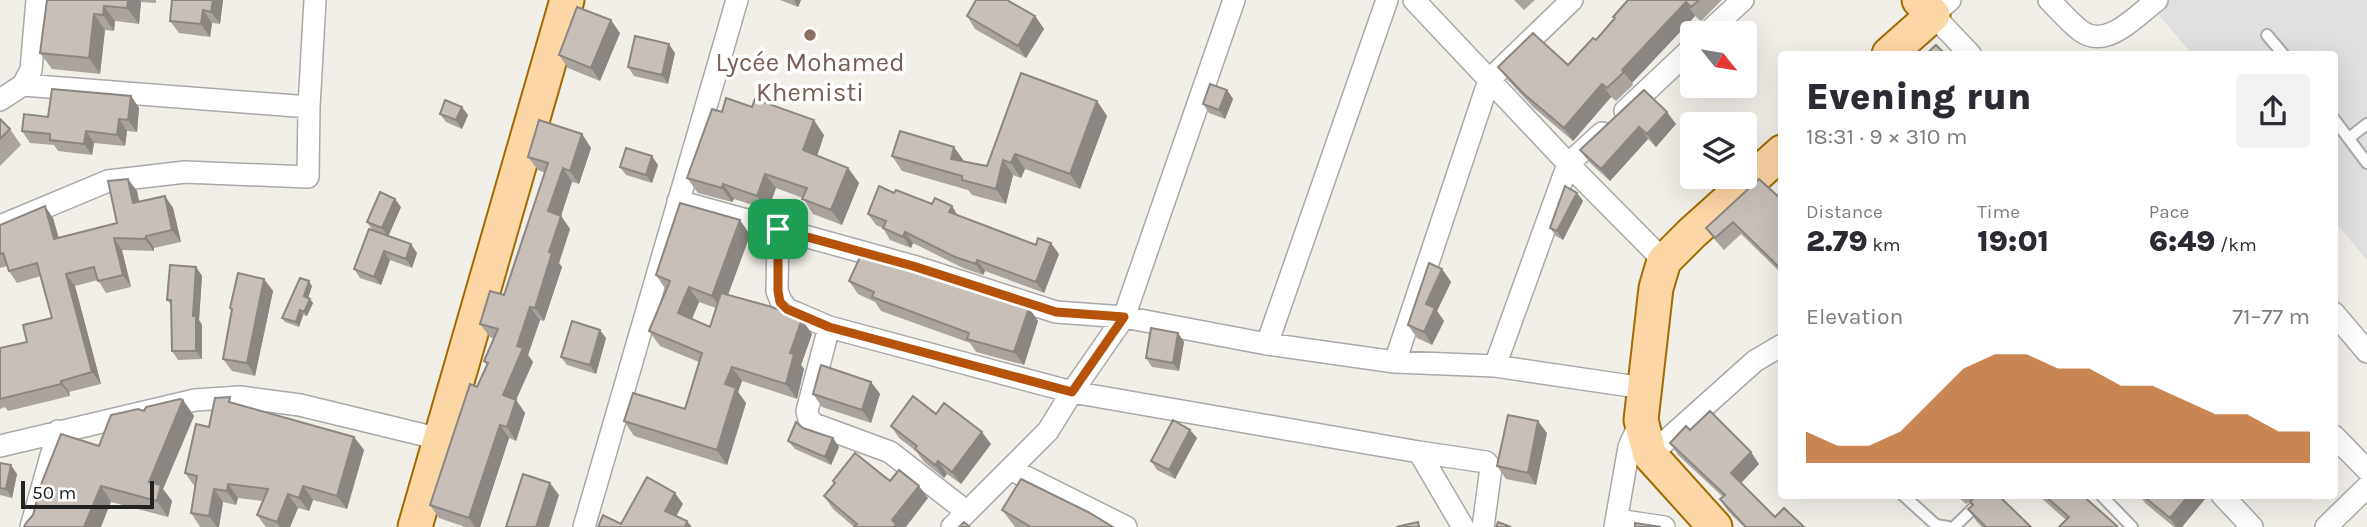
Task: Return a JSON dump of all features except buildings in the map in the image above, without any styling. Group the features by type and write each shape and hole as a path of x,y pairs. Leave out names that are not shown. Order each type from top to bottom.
{"main road":[{"path":"415,527 567,0"},
{"path":"1892,51 1934,5"},
{"path":"1715,527 1650,455 1642,404 1656,288 1664,261 1778,156"}],"street":[{"path":"0,100 23,85 31,70 37,0"},
{"path":"0,226 107,181 185,172 308,177 315,0"},
{"path":"584,527 737,0"},
{"path":"829,327 807,411 809,419 814,424 890,452 959,519 1048,431 1124,317 1234,0"},
{"path":"1267,344 1387,0"},
{"path":"1414,0 1664,261"},
{"path":"1395,362 1489,80 1572,0"},
{"path":"1720,21 1743,0"},
{"path":"2049,0 2082,32 2099,37 2114,33 2157,0"},
{"path":"1934,5 1968,51"},
{"path":"2099,37 2111,51"},
{"path":"1495,366 1569,164 1680,58"},
{"path":"23,85 309,107"},
{"path":"678,201 913,266 1056,312 1124,317 1267,344 1395,362 1495,366 1642,404 1629,447 1616,524 1664,527"},
{"path":"778,229 780,302 787,309 829,327 1072,392 1486,462 1490,464 1483,527"},
{"path":"2338,318 2367,352"},
{"path":"1650,455 1755,361 1778,347"},
{"path":"0,446 195,400 240,397 300,405 440,439"},
{"path":"31,527 58,432"},
{"path":"2338,440 2367,471"},
{"path":"1419,452 1463,527"},
{"path":"1010,469 1126,527"},
{"path":"2326,527 2367,487"},
{"path":"2226,499 2252,527"}],"lane":[{"path":"2267,35 2280,51"},
{"path":"2338,124 2367,163"},
{"path":"2349,138 2367,124"},
{"path":"1907,499 1936,525 1948,527"},
{"path":"1954,527 1983,499"},
{"path":"2105,499 2132,527"}],"shaded area":[{"path":"2146,0 2367,0 2367,260 2338,226 2338,51 2189,51"}],"place":[{"name":"Lycée Mohamed Khemisti","path":"810,35"}],"route":[{"path":"778,229 913,266 1056,312 1124,317 1072,392 829,327 787,309 780,302 778,291 778,229"}]}
